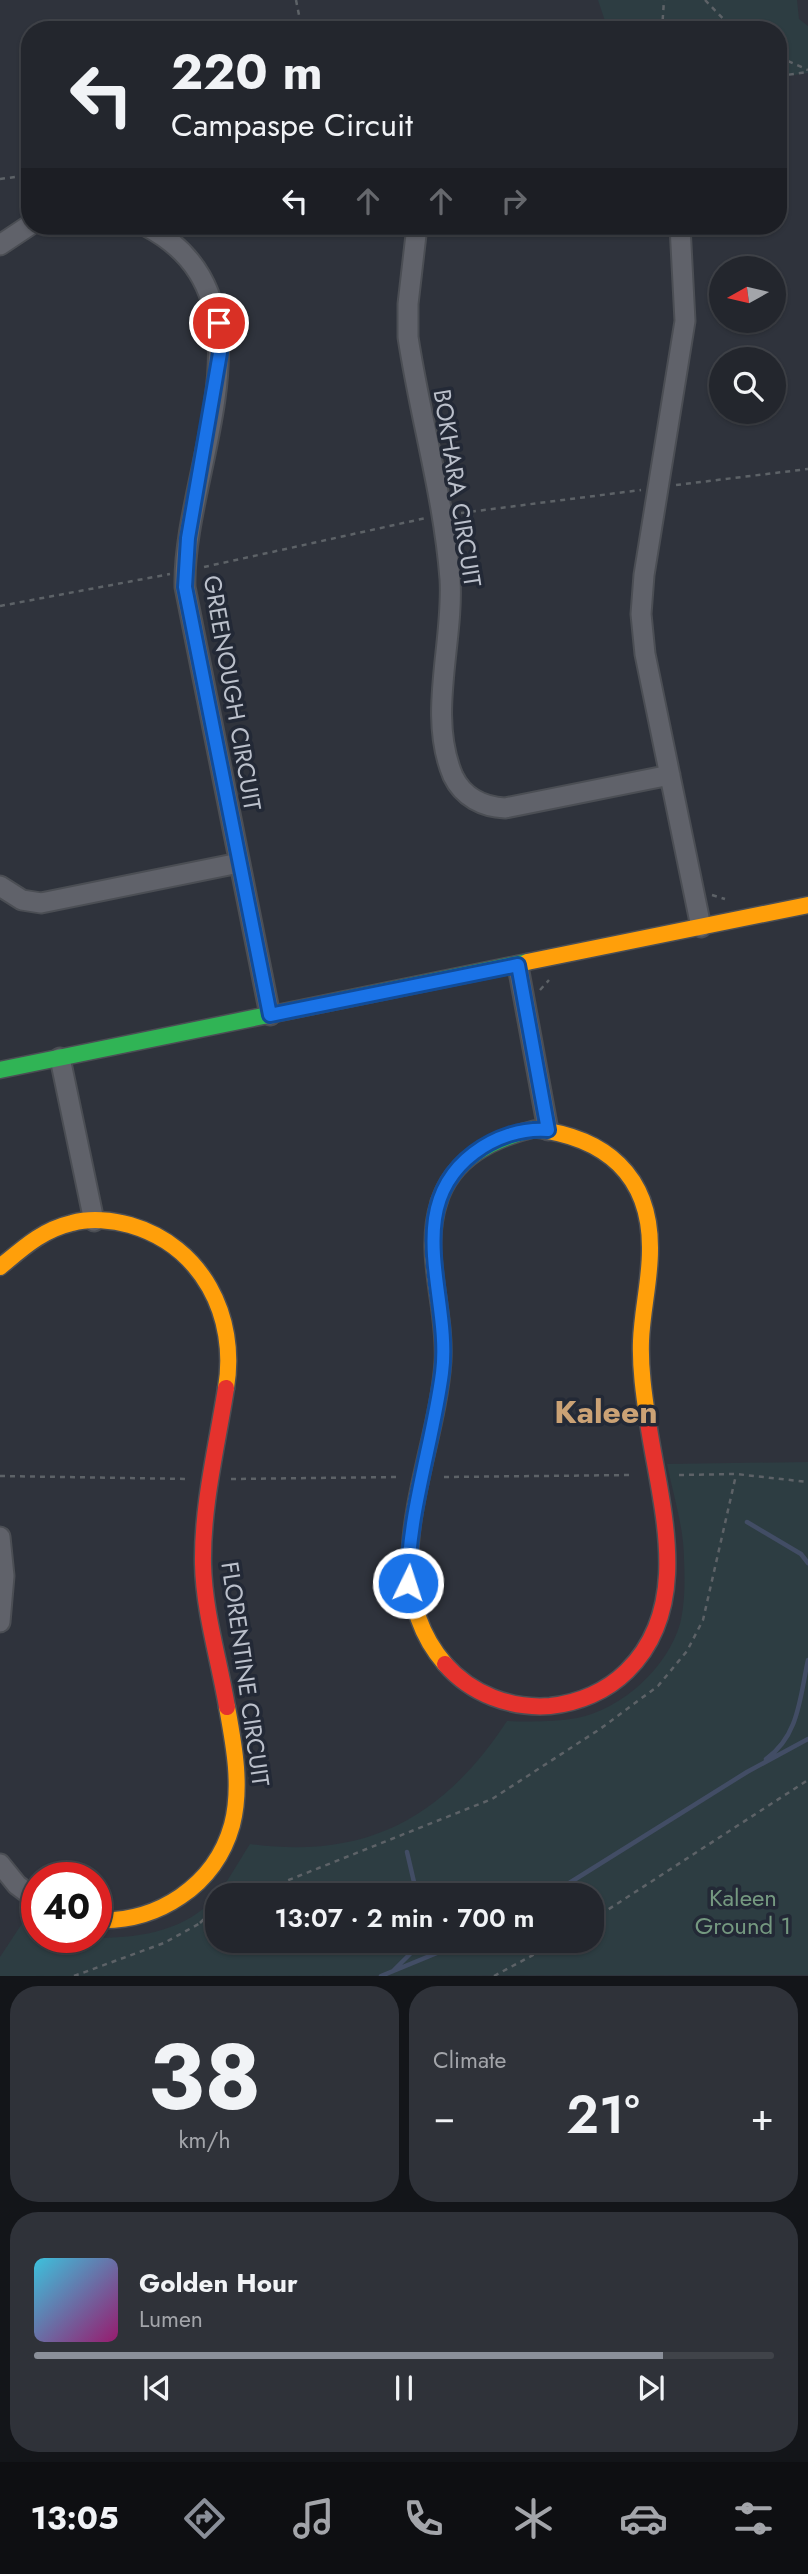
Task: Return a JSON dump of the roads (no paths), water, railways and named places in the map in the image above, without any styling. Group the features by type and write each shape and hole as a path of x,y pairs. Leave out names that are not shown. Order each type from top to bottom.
{"street":[{"path":"0,245 21,231"},
{"name":"GREENOUGH CIRCUIT","path":"160,235 174,244 195,266 210,293 220,330 219,368 185,571 189,620 270,1015"},
{"name":"BOKHARA CIRCUIT","path":"416,235 408,304 408,337 440,516 450,597 443,720 450,765 463,790 486,806 505,808 670,775"},
{"path":"680,235 685,321 644,575 641,614 645,654 701,927"},
{"path":"0,886 22,900 41,903 239,863"},
{"path":"0,1070 808,905"},
{"path":"518,965 548,1130"},
{"path":"60,1058 94,1221"},
{"path":"534,1129 548,1130 575,1135 610,1154 636,1186 647,1211 650,1238 640,1361 669,1573 662,1619 639,1659 617,1681 590,1696 544,1706 513,1704 491,1697 470,1686 445,1667 419,1628 410,1598 408,1567 442,1369 442,1327 432,1240 435,1212 452,1175 482,1147 507,1135 534,1129"},
{"name":"FLORENTINE CIRCUIT","path":"0,1267 37,1237 65,1226 94,1221 139,1227 180,1248 211,1282 228,1325 229,1371 203,1566 238,1783 232,1829 219,1857 200,1882 176,1901 148,1914 112,1920"},
{"path":"0,1537 4,1576 0,1622"},
{"path":"0,1864 21,1888"}],"waterway":[{"path":"747,1522 801,1554 808,1563"},
{"path":"766,1759 777,1750 792,1727 808,1660"},
{"path":"569,1883 747,1772 808,1739"},
{"path":"407,1852 414,1883"},
{"path":"394,1970 411,1953"},
{"path":"381,1976 437,1953"}],"district":[{"name":"Kaleen","path":"606,1412"}],"park label":[{"name":"Kaleen Ground 1","path":"743,1912"}]}
